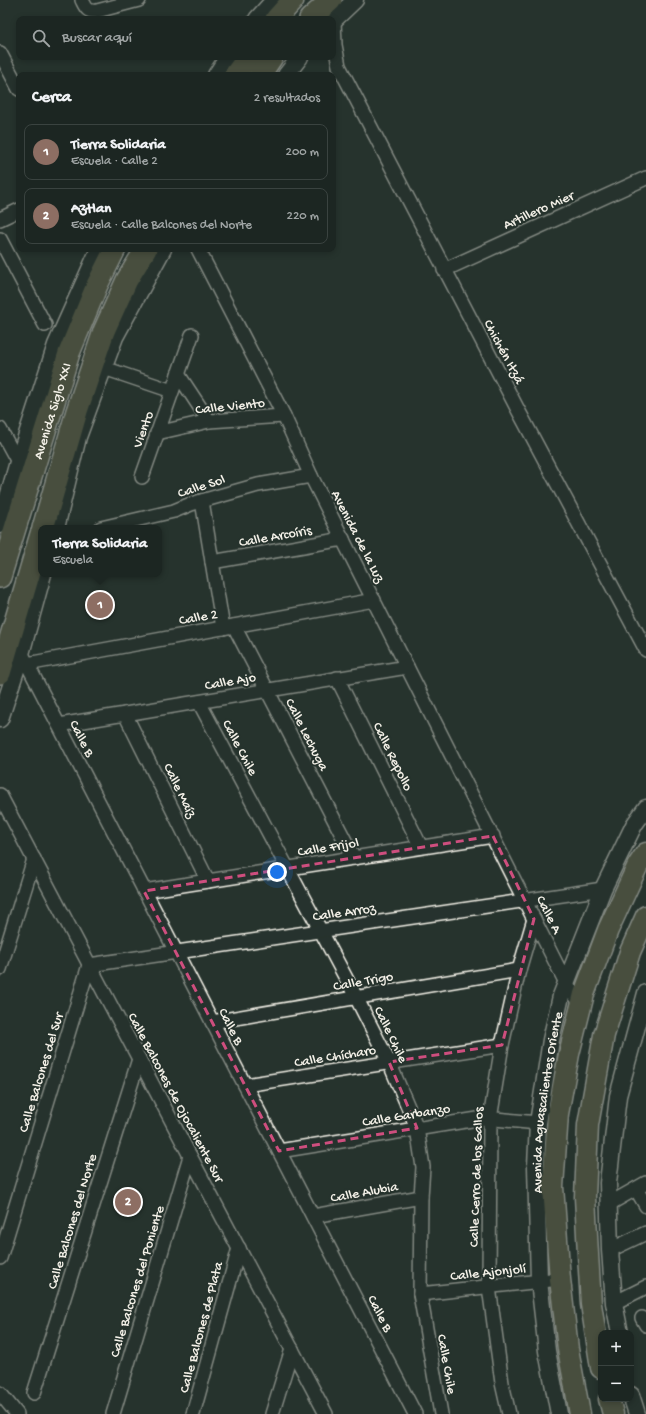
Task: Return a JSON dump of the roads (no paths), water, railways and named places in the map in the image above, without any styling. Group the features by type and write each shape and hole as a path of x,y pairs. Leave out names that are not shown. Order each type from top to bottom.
{"highway":[{"path":"279,16 293,0"},
{"path":"237,72 246,60"},
{"path":"262,72 270,60"},
{"name":"Avenida Siglo XXI","path":"0,578 69,353 97,285 114,252"},
{"name":"Avenida Siglo XXI","path":"44,525 77,411 104,331 126,280 144,252"},
{"path":"0,673 38,544"}],"main road":[{"name":"Avenida Aguascalientes Oriente","path":"580,1414 568,1349 560,1279 553,1187 558,1114 569,1054 584,994 608,930 638,865 646,853"},
{"path":"601,1366 591,1304 585,1198 588,1125 604,1036 630,952 646,916"},
{"path":"610,1402 613,1414"}],"street":[{"path":"91,5 139,0"},
{"path":"260,16 274,0"},
{"path":"333,14 354,0"},
{"path":"336,52 338,66"},
{"path":"0,53 16,83"},
{"path":"218,72 226,60"},
{"path":"288,72 298,60"},
{"path":"331,60 338,66"},
{"name":"Chichén Itzá","path":"338,66 444,270 646,650"},
{"name":"Artillero Mier","path":"444,270 646,178"},
{"path":"0,219 16,211"},
{"path":"0,239 45,325"},
{"name":"Avenida Siglo XXI","path":"0,525 18,462 56,345 72,306 98,252"},
{"path":"57,525 78,437 115,337 161,252"},
{"name":"Avenida de la Luz","path":"200,252 284,416 311,476 493,836"},
{"name":"Viento","path":"142,477 192,335"},
{"path":"104,368 172,391"},
{"path":"178,374 209,421"},
{"name":"Calle Viento","path":"157,433 209,421 284,416"},
{"path":"0,429 18,462"},
{"name":"Calle Sol","path":"114,525 174,511 202,501 258,485 311,476"},
{"name":"Calle Lechuga","path":"202,501 212,562 229,627 268,690 354,858"},
{"name":"Calle Arcoíris","path":"212,562 343,539"},
{"path":"0,718 24,658 42,577"},
{"name":"Calle 2","path":"24,658 229,627 374,600"},
{"name":"Calle B","path":"24,658 415,1414"},
{"name":"Calle Ajo","path":"58,725 407,666"},
{"name":"Calle Repollo","path":"337,678 422,847"},
{"name":"Calle Chile","path":"198,702 356,997 389,1062 417,1128 423,1167 421,1197 420,1294 441,1414"},
{"name":"Calle Maíz","path":"125,714 208,881"},
{"name":"Calle Balcones de Ojocaliente Sur","path":"0,795 326,1414"},
{"name":"Avenida Aguascalientes Oriente","path":"559,1414 547,1351 539,1281 536,1166 538,1123 551,1040 561,996 603,889 634,826 646,808"},
{"name":"Calle Frijol","path":"144,891 493,836"},
{"name":"Calle A","path":"493,836 566,983 581,1004"},
{"path":"0,969 34,859"},
{"name":"Calle Arroz","path":"89,965 603,889"},
{"name":"Calle Cerro de los Gallos","path":"509,1414 502,1383 489,1287 490,1119 502,1045 519,970 534,919"},
{"name":"Calle Balcones del Sur","path":"0,1258 89,965"},
{"name":"Calle Trigo","path":"212,1022 519,970"},
{"path":"619,1330 614,1303 610,1250 608,1183 618,1096 646,992"},
{"name":"Calle Chícharo","path":"245,1085 502,1045"},
{"name":"Calle Balcones del Norte","path":"34,1393 139,1059"},
{"name":"Calle Garbanzo","path":"279,1151 484,1118 538,1123"},
{"name":"Calle Balcones del Poniente","path":"113,1414 190,1156"},
{"path":"609,1204 641,1186 646,1206"},
{"name":"Calle Alubia","path":"313,1216 421,1197"},
{"path":"610,1250 646,1233"},
{"name":"Calle Balcones de Plata","path":"193,1414 239,1248"},
{"name":"Calle Ajonjolí","path":"420,1294 560,1279"},
{"path":"614,1303 646,1288"},
{"path":"272,1414 292,1349"},
{"path":"0,1392 17,1414"},
{"path":"633,1402 637,1414"}],"place":[{"name":"Tierra Solidaria","path":"100,605"},
{"name":"Aztlan","path":"128,1202"}]}
